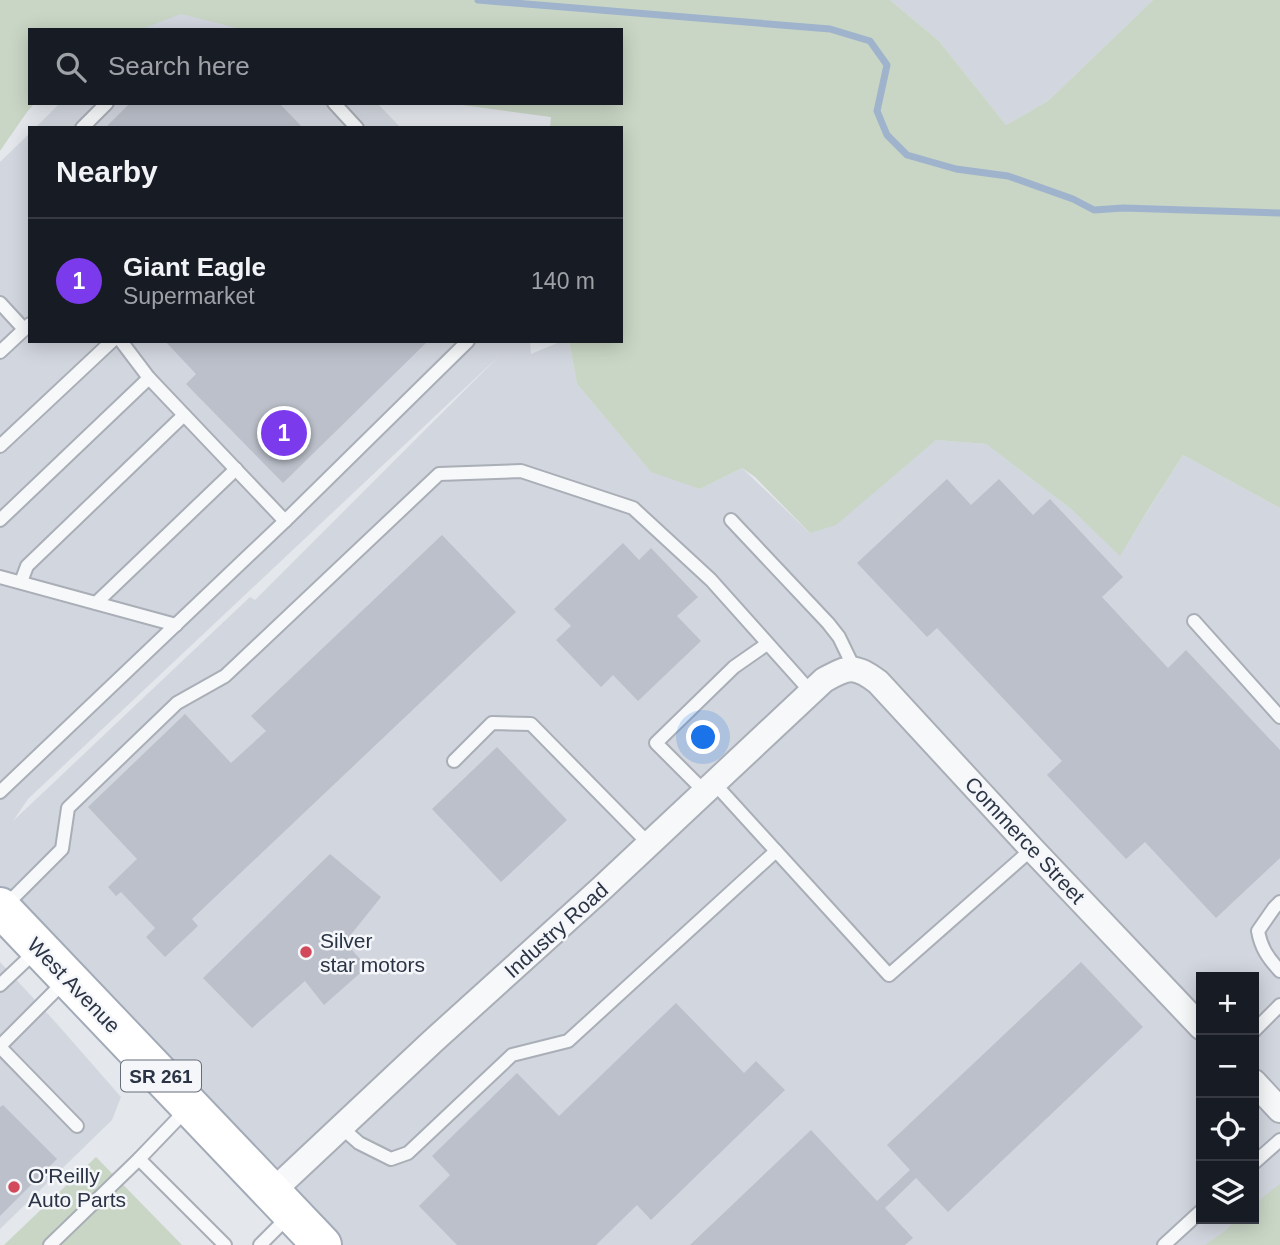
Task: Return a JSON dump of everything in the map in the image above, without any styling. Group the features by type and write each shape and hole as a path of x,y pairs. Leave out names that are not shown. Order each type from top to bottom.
{"main road":[{"name":"West Avenue","path":"1,908 322,1245"}],"street":[{"name":"Commerce Street","path":"848,670 860,669 878,681 1196,1022"},
{"name":"Industry Road","path":"282,1203 341,1128 433,1041 824,680 848,670"},
{"path":"1259,1087 1280,1110"}],"lane":[{"path":"84,126 105,105"},
{"path":"336,105 355,126"},
{"path":"0,303 27,326 0,352"},
{"path":"0,446 110,343"},
{"path":"123,343 149,378 285,521"},
{"path":"0,792 285,521 466,343"},
{"path":"0,520 149,378"},
{"path":"21,583 27,566 184,415"},
{"path":"96,603 236,469"},
{"path":"1,908 62,849 68,808 177,703 225,677 439,474 521,471 633,508 711,580 811,692"},
{"path":"731,520 839,637 848,670"},
{"path":"2,579 176,625"},
{"path":"1194,621 1280,717"},
{"path":"766,644 734,667 656,743 710,788 775,851 889,975 1032,849"},
{"path":"454,761 492,723 531,724 649,844"},
{"path":"341,1128 359,1143 391,1159 408,1153 512,1055 568,1041 775,851"},
{"path":"1280,902 1258,931 1266,956 1280,971"},
{"path":"0,985 39,948"},
{"path":"68,978 0,1046 77,1126"},
{"path":"1259,1026 1280,1005"},
{"path":"50,1245 190,1106"},
{"path":"1256,1161 1280,1140"},
{"path":"139,1159 225,1245"},
{"path":"260,1245 282,1203"},
{"path":"1164,1245 1196,1216"}],"shaded area":[{"path":"890,0 1153,0 1048,101 1006,125 939,41"},
{"path":"195,1 287,28 140,28"},
{"path":"58,105 379,105 399,126 37,126"},
{"path":"28,135 28,343 530,343 531,354 557,343 569,343 577,384 647,467 700,489 742,468 810,533 890,478 936,440 986,444 1071,509 1120,555 1183,455 1280,508 1280,1245 297,1245 0,907 0,162","holes":["500,355 255,600 250,597 13,821 28,799"]},
{"path":"0,962 121,1097 112,1120 0,1229"}],"green space":[{"path":"0,0 890,0 939,41 1006,125 1048,101 1153,0 1280,0 1280,508 1183,455 1120,556 1071,509 986,444 936,440 836,525 810,533 755,477 742,468 700,489 651,472 577,384 569,343 623,343 623,126 550,126 551,117 463,105 623,105 623,28 237,28 181,14 144,28 28,28 28,105 33,105 0,151"},
{"path":"96,1157 182,1245 4,1245"},
{"path":"1280,1184 1280,1245 1205,1245 1232,1224 1259,1224 1259,1200"}],"building":[{"path":"128,105 281,105 301,126 107,126"},
{"path":"167,343 426,343 283,483 186,384 196,374"},
{"path":"947,479 971,505 999,479 1033,515 1050,499 1123,577 1102,597 1168,668 1186,650 1280,750 1280,858 1216,918 1145,842 1126,859 1047,775 1062,761 937,628 927,637 857,563"},
{"path":"442,535 516,612 192,919 198,926 165,957 146,937 155,928 121,892 116,896 108,887 137,859 88,807 185,714 231,763 266,731 251,716"},
{"path":"623,543 639,560 651,548 698,597 677,616 701,641 638,701 613,675 601,687 556,640 571,626 554,609"},
{"path":"497,747 567,820 501,882 432,809"},
{"path":"330,854 381,897 345,942 367,967 324,1005 305,981 252,1028 203,978"},
{"path":"1081,962 1143,1027 948,1212 916,1178 885,1208 913,1238 905,1245 690,1245 811,1130 877,1201 910,1170 887,1145"},
{"path":"676,1003 744,1073 756,1061 785,1090 651,1220 637,1205 596,1245 457,1245 419,1206 450,1175 432,1156 517,1073 559,1116"},
{"name":"O'Reilly Auto Parts","path":"3,1105 57,1159 0,1216 0,1107"}],"waterway":[{"path":"478,0 830,29 870,41 887,65 877,111 887,135 907,155 956,169 1008,176 1073,199 1094,210 1123,208 1280,213"}],"place":[{"name":"Giant Eagle","path":"284,433"},
{"name":"Silver star motors","path":"306,952"},
{"name":"O'Reilly Auto Parts","path":"14,1187"}]}
